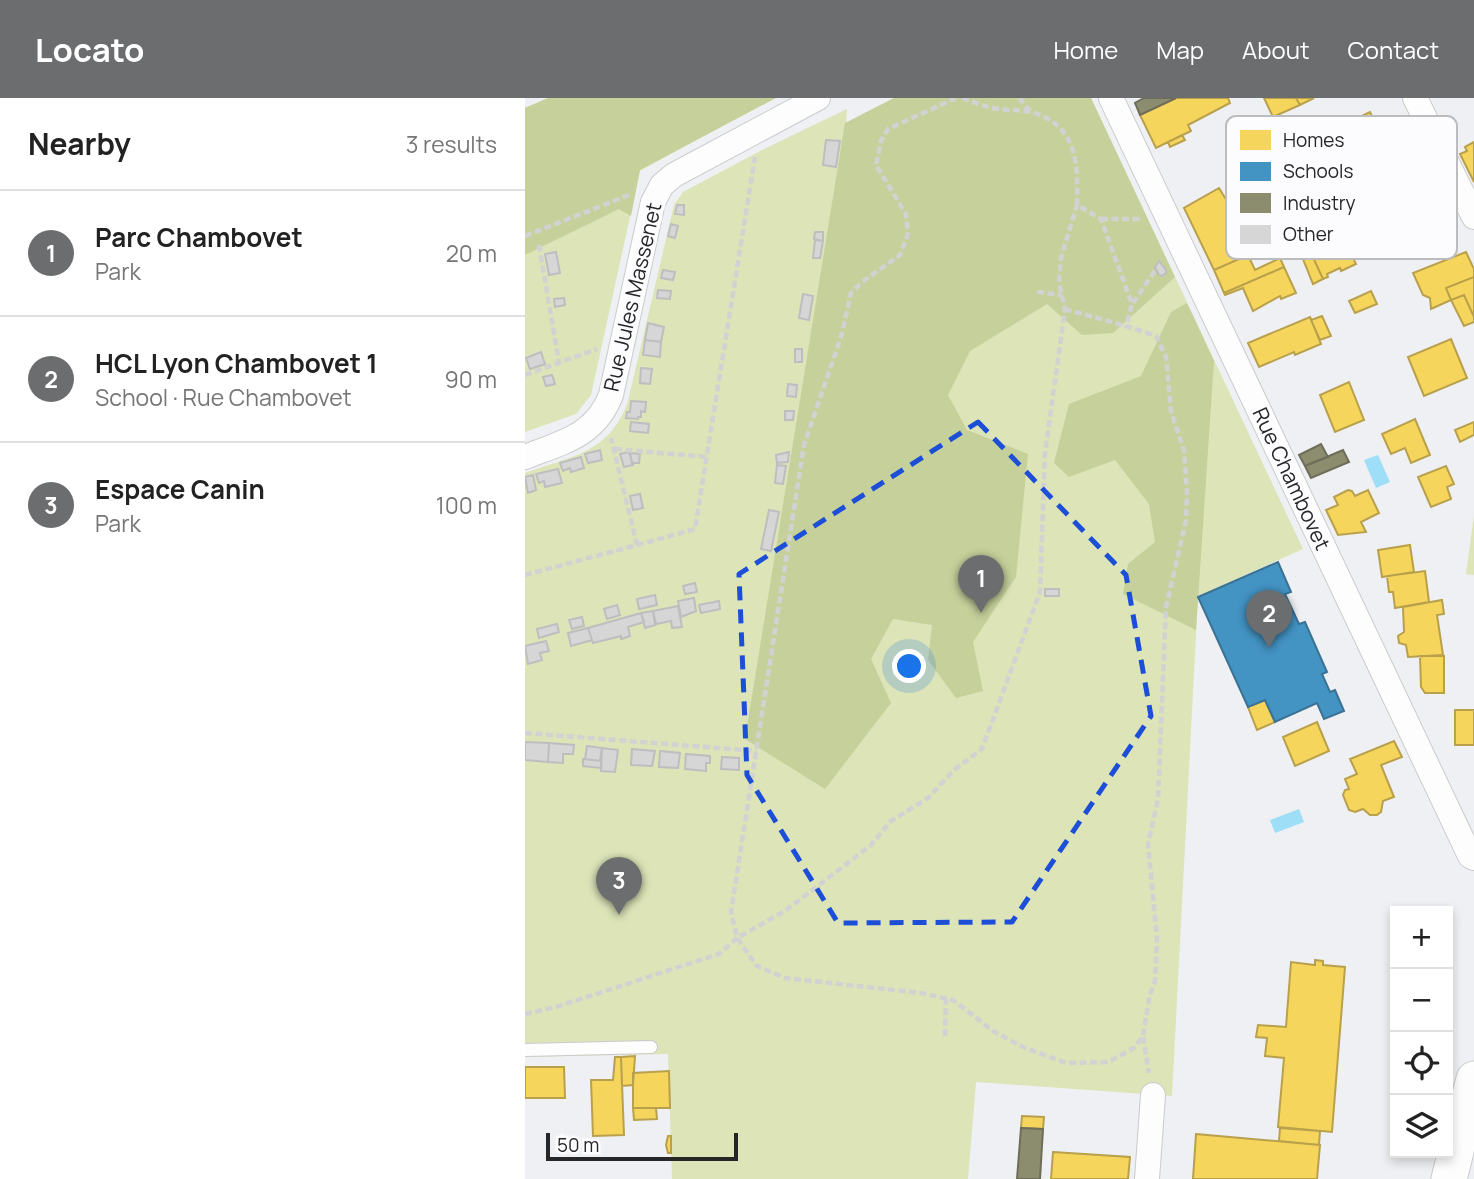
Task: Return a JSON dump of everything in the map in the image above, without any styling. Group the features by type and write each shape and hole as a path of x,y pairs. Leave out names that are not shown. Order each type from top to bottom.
{"main road":[{"path":"1449,1179 1474,1079"}],"street":[{"name":"Rue Jules Massenet","path":"525,457 588,430 598,420 611,395 653,202 662,185 674,175 818,98"},
{"name":"Rue Chambovet","path":"1111,98 1470,856 1474,858"},
{"path":"1415,98 1424,116"},
{"path":"1457,183 1474,218"},
{"path":"1147,1179 1153,1095"}],"lane":[{"path":"525,1050 651,1047"}],"path":[{"path":"956,98 888,129 877,153 876,164 906,214 908,234 900,256 862,282 851,293 841,337 804,445 731,912 737,938 757,966 785,978 921,993 953,1000 993,1031 1023,1047 1066,1063 1108,1062 1134,1048 1143,1036"},
{"path":"962,98 991,108 1031,112"},
{"path":"525,1014 556,1007 719,954 737,938 785,911 859,855 891,821 928,798 954,770 982,749 1040,592 1045,453 1065,309 1059,282 1061,258 1077,205 1078,179 1073,144 1062,130 1031,112 1019,98"},
{"path":"525,575 695,529 756,153"},
{"path":"525,236 632,194 653,202"},
{"path":"1077,205 1101,219 1148,219 1164,212"},
{"path":"1101,219 1132,304"},
{"path":"539,245 559,363"},
{"path":"1126,326 1132,304 1156,269"},
{"path":"1037,292 1062,295"},
{"path":"1065,309 1156,336 1166,357 1171,411 1184,451 1186,521 1166,607 1158,799 1148,844 1157,939 1155,981 1150,994 1143,1036 1153,1095"},
{"path":"525,375 598,349 621,350"},
{"path":"609,434 638,545"},
{"path":"615,449 707,457"},
{"path":"525,733 757,751"},
{"path":"946,999 946,1036"}],"highlighted area":[{"path":"978,422 1126,575 1151,716 1012,922 838,923 747,775 739,574"}],"green space":[{"path":"548,98 772,98 640,171 591,395 576,414 525,432 525,108"},
{"path":"548,98 776,98 640,170 631,216 619,209 525,255 525,108"},
{"path":"894,98 1091,98 1303,549 1198,596 1172,1096 976,1082 968,1179 672,1179 668,1054 525,1057 525,473 587,450 611,432 620,418 628,401 674,205 683,192 847,109 846,123"},
{"path":"894,98 1091,98 1175,277 1113,333 1082,335 1047,304 970,351 948,395 967,430 1028,454 1016,577 973,642 983,691 956,698 928,660 932,625 893,619 871,659 891,703 825,789 745,739 845,123"},
{"path":"1187,303 1214,361 1196,630 1123,594 1128,564 1155,542 1149,504 1115,460 1069,477 1054,463 1069,404 1141,376 1171,312"},
{"path":"1474,515 1474,575 1466,574"}],"water":[{"path":"1378,455 1390,482 1376,488 1364,460"},
{"path":"1299,809 1304,822 1275,833 1270,820"}],"building: Homes":[{"path":"1176,98 1228,98 1230,103 1188,125 1191,131 1156,148 1140,115"},
{"path":"1264,98 1296,98 1300,105 1275,116 1273,116"},
{"path":"1296,98 1314,98 1300,105"},
{"path":"1182,135 1185,140 1170,147 1168,142"},
{"path":"1474,142 1474,182 1460,154 1467,151 1465,147"},
{"path":"1219,188 1226,199 1226,259 1239,259 1214,270 1184,208"},
{"path":"1466,252 1474,269 1474,277 1446,288 1451,300 1431,309 1430,298 1423,295 1413,273 1448,259 1457,259 1457,256"},
{"path":"1239,259 1250,259 1255,270 1278,259 1284,267 1224,293 1214,270"},
{"path":"1303,259 1314,259 1323,279 1313,284"},
{"path":"1314,259 1354,259 1356,264 1341,271 1340,268 1323,279"},
{"path":"1284,267 1296,293 1281,299 1280,296 1253,311 1243,288 1225,295 1224,293"},
{"path":"1474,277 1474,317 1464,295 1451,300 1446,288"},
{"path":"1371,291 1377,304 1355,313 1349,301"},
{"path":"1464,295 1474,322 1464,326 1451,300"},
{"path":"1322,316 1331,336 1320,340 1311,320"},
{"path":"1310,317 1321,344 1259,367 1248,343"},
{"path":"1451,339 1467,378 1424,396 1408,357"},
{"path":"1349,382 1364,420 1335,432 1320,395"},
{"path":"1415,419 1430,455 1411,463 1405,448 1391,454 1382,434"},
{"path":"1474,422 1474,435 1460,442 1455,430"},
{"path":"1446,466 1454,484 1447,487 1451,499 1431,507 1418,477"},
{"path":"1348,490 1355,496 1368,490 1379,513 1361,522 1366,532 1338,535 1326,510 1338,505 1334,497"},
{"path":"1410,545 1414,572 1382,577 1378,550"},
{"path":"1425,571 1429,602 1395,608 1387,576"},
{"path":"1442,600 1444,614 1437,615 1443,655 1408,657 1406,645 1399,643 1398,636 1404,632 1403,607"},
{"path":"1420,656 1444,656 1444,693 1425,693 1421,687"},
{"path":"1265,700 1275,722 1257,730 1248,707"},
{"path":"1455,710 1474,710 1474,745 1455,745"},
{"path":"1317,722 1329,751 1295,766 1283,737"},
{"path":"1394,741 1402,757 1381,765 1394,797 1383,801 1381,812 1377,815 1370,815 1363,809 1355,812 1349,810 1343,795 1345,790 1349,789 1345,779 1357,774 1350,759"},
{"path":"1315,960 1323,961 1323,965 1345,967 1332,1132 1278,1127 1284,1058 1265,1056 1267,1038 1256,1037 1258,1025 1286,1027 1291,962 1315,965"},
{"path":"635,1056 633,1085 622,1086 621,1057"},
{"path":"615,1057 621,1057 624,1135 593,1136 591,1080 613,1080"},
{"path":"525,1067 564,1067 565,1098 525,1098"},
{"path":"669,1071 670,1108 633,1108 633,1073"},
{"path":"633,1108 656,1108 657,1119 634,1120"},
{"path":"1022,1116 1044,1117 1043,1129 1021,1128"},
{"path":"1280,1128 1320,1131 1319,1145 1279,1141"},
{"path":"1196,1134 1320,1145 1317,1179 1193,1179"},
{"path":"668,1136 671,1136 671,1153 668,1153 666,1145"},
{"path":"1053,1152 1130,1157 1128,1179 1051,1179"}],"building: Schools":[{"path":"1278,562 1291,592 1285,594 1299,624 1305,622 1327,672 1322,674 1330,692 1335,690 1344,711 1324,719 1317,703 1275,722 1265,700 1248,707 1198,597"}],"building: Industry":[{"path":"1144,98 1176,98 1140,115 1135,103"},
{"path":"1321,444 1328,457 1305,466 1299,455"},
{"path":"1343,450 1349,462 1311,478 1305,466"},
{"path":"1021,1128 1043,1129 1040,1179 1017,1179"}],"building: Other":[{"path":"826,140 840,141 836,167 823,165"},
{"path":"677,205 684,205 684,215 675,214"},
{"path":"671,224 678,226 675,238 668,236"},
{"path":"815,232 823,232 823,241 814,239"},
{"path":"815,240 823,241 820,258 813,258"},
{"path":"556,252 560,273 549,275 545,254"},
{"path":"1159,261 1166,270 1162,276 1155,267"},
{"path":"663,270 675,272 673,280 661,278"},
{"path":"658,290 671,291 670,299 657,298"},
{"path":"803,294 813,296 809,320 799,318"},
{"path":"564,298 565,305 555,307 554,299"},
{"path":"648,323 664,327 661,342 645,340"},
{"path":"645,340 661,342 660,357 643,355"},
{"path":"795,349 802,349 802,362 795,362"},
{"path":"541,352 545,364 530,369 526,358"},
{"path":"641,368 652,369 650,384 640,383"},
{"path":"552,375 555,384 546,386 543,377"},
{"path":"788,384 797,385 796,397 787,396"},
{"path":"631,401 646,402 645,412 641,411 641,417 638,419 626,418 627,412 630,412"},
{"path":"785,411 794,411 793,420 785,420"},
{"path":"631,422 649,424 648,433 630,431"},
{"path":"600,450 602,460 588,463 585,454"},
{"path":"629,452 633,465 624,467 620,454"},
{"path":"789,452 788,462 777,463 776,455"},
{"path":"630,453 640,454 639,463 632,463"},
{"path":"581,457 584,468 571,472 570,468 563,471 560,463"},
{"path":"777,465 786,466 783,484 775,483"},
{"path":"558,469 562,483 545,487 544,481 539,483 536,474"},
{"path":"533,475 536,490 528,493 525,477"},
{"path":"640,494 643,508 633,510 630,496"},
{"path":"769,510 779,512 771,551 761,549"},
{"path":"695,583 697,592 685,594 683,586"},
{"path":"1045,589 1059,589 1059,596 1045,596"},
{"path":"655,595 657,605 639,609 637,599"},
{"path":"694,598 696,611 681,617 678,601"},
{"path":"719,601 720,609 701,613 699,605"},
{"path":"617,605 620,615 607,619 604,609"},
{"path":"678,606 682,627 672,628 671,621 656,624 653,611"},
{"path":"653,611 655,625 645,628 641,613"},
{"path":"641,613 644,622 628,627 630,636 593,643 588,628"},
{"path":"582,617 584,626 572,629 569,620"},
{"path":"557,624 559,632 539,638 537,629"},
{"path":"588,628 592,640 571,646 568,633"},
{"path":"546,641 549,651 540,653 542,660 528,664 525,646"},
{"path":"525,742 549,743 548,762 525,760"},
{"path":"549,743 574,745 573,754 563,754 563,763 548,762"},
{"path":"587,746 602,748 600,761 585,759"},
{"path":"602,748 618,750 615,772 601,771"},
{"path":"632,749 655,751 652,766 631,765"},
{"path":"660,751 680,753 678,768 659,767"},
{"path":"686,754 710,756 706,771 685,769"},
{"path":"722,757 739,758 739,770 721,769"},
{"path":"583,759 601,761 601,768 583,766"}],"place":[{"name":"Parc Chambovet","path":"981,613"},
{"name":"HCL Lyon Chambovet 1","path":"1269,648"},
{"name":"Espace Canin","path":"619,915"}]}
